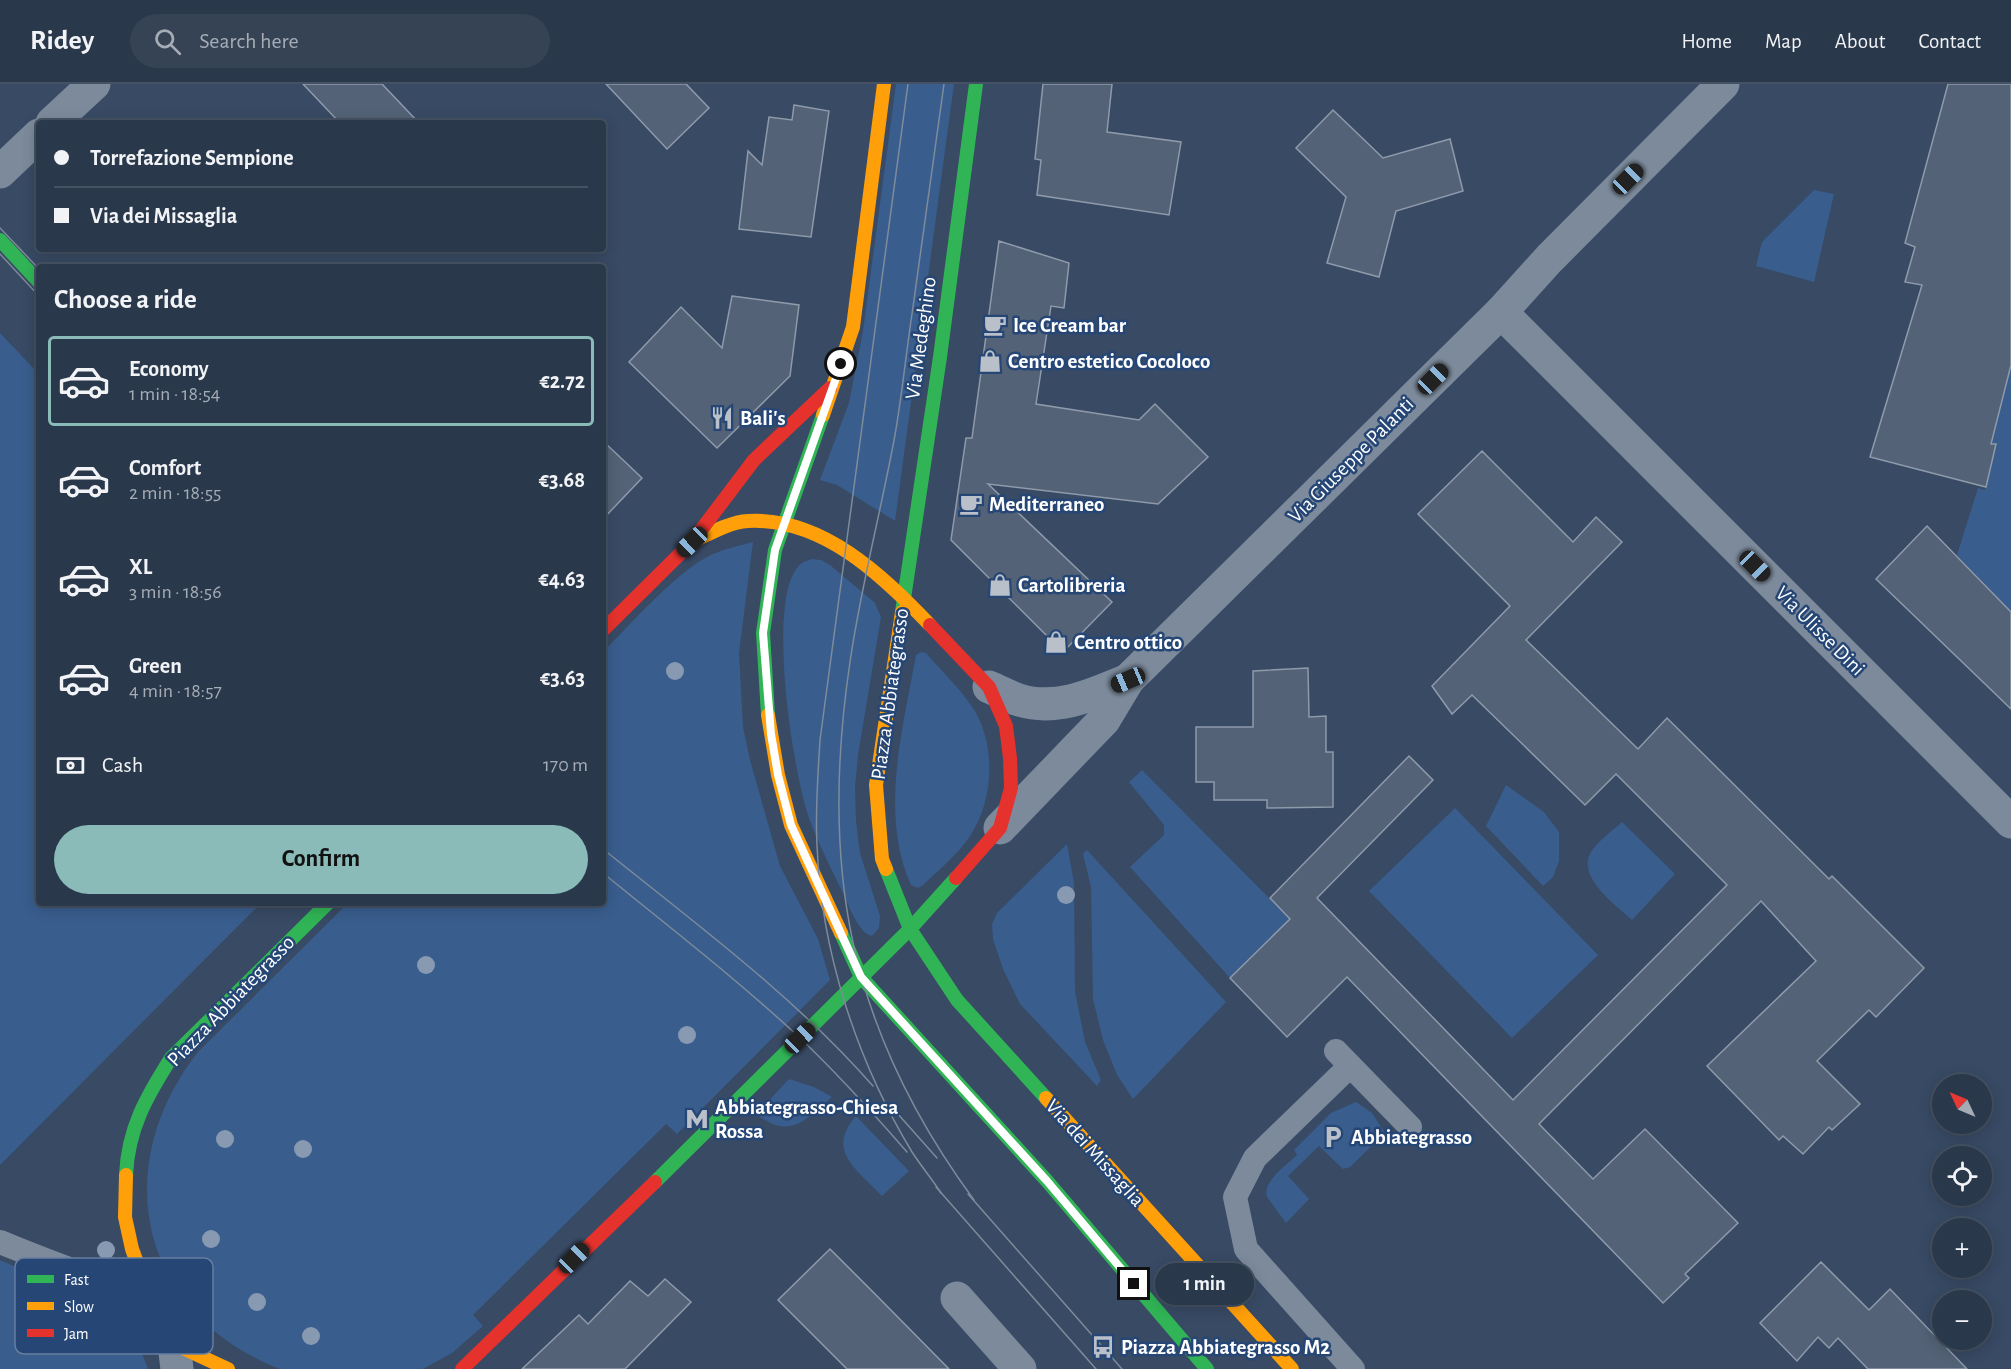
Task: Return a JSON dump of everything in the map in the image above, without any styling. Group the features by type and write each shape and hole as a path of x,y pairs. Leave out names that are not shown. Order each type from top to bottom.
{"main road":[{"path":"884,84 853,327 775,550 763,633 771,734 778,775 791,825 861,977 1047,1181 1207,1369"},
{"name":"Via Medeghino","path":"904,598 940,357 976,84"},
{"path":"0,240 36,279"},
{"name":"Piazza Abbiategrasso","path":"606,627 692,542 754,460 835,382"},
{"name":"Piazza Abbiategrasso","path":"462,1369 682,1156 910,929 1000,828 1011,788 1006,726 989,687 904,598 846,550 812,532 785,523 747,521 720,528 692,542"},
{"name":"Piazza Abbiategrasso","path":"904,598 876,785 882,859 910,929"},
{"name":"Piazza Abbiategrasso","path":"135,1258 125,1217 127,1160 135,1122 152,1088 171,1058 325,906"},
{"name":"Via dei Missaglia","path":"910,929 964,1008 1292,1369"},
{"name":"Piazza Abbiategrasso","path":"175,1357 228,1369"}],"street":[{"path":"55,120 94,84"},
{"name":"Via Giuseppe Palanti","path":"1128,680 1501,312 1549,259 1723,84"},
{"path":"0,172 36,138"},
{"name":"Via Ulisse Dini","path":"1501,312 2011,822"},
{"name":"Piazza Abbiategrasso","path":"989,687 1021,701 1056,704 1087,697 1128,680"},
{"name":"Piazza Abbiategrasso","path":"1000,828 1104,720 1128,680"},
{"path":"957,1298 1020,1369"}],"lane":[{"path":"1353,1369 1246,1249 1235,1197 1255,1158 1343,1058 1410,1128"},
{"path":"0,1242 41,1258"}],"shaded area":[{"path":"896,84 954,84 895,521 837,485 820,480 849,403 863,331"},
{"path":"1814,190 1834,194 1814,282 1756,266 1762,242"},
{"path":"0,333 36,371 36,906 258,906 0,1165"},
{"path":"2010,368 2011,612 1957,555 1978,488 1985,490 1996,445 1991,444"},
{"path":"753,542 739,653 743,727 780,866 818,939 830,980 677,1134 666,1124 473,1315 483,1326 452,1353 423,1369 280,1369 233,1345 213,1328 213,1258 162,1258 152,1234 147,1189 153,1143 170,1097 198,1052 345,906 606,906 606,649 682,574 720,551"},
{"path":"812,559 821,560 830,565 875,603 881,617 858,755 855,788 860,853 880,916 879,928 872,936 863,930 855,918 809,818 790,729 783,652 784,617 788,588 797,568"},
{"path":"921,652 926,653 953,682 976,713 987,743 989,775 983,808 970,836 948,862 918,888 911,885 901,858 896,829 895,800 905,712 916,655"},
{"path":"1142,770 1290,919 1230,978 1130,867 1164,835 1164,825 1129,782"},
{"path":"1506,785 1544,812 1559,832 1559,861 1553,877 1543,886 1486,826"},
{"path":"1455,808 1598,955 1512,1038 1369,891"},
{"path":"1622,822 1675,874 1632,920 1608,899 1593,881 1588,862 1594,848"},
{"path":"1067,844 1074,883 1075,991 1085,1042 1101,1080 1097,1086 1020,1004 1003,969 993,939 992,924 997,913"},
{"path":"1087,850 1226,1002 1133,1099 1117,1075 1103,1040 1093,999 1091,887 1083,854"},
{"path":"789,1079 814,1087 832,1097 797,1124 779,1126 756,1114"},
{"path":"1356,1102 1372,1113 1385,1133 1350,1167 1343,1169 1319,1146 1288,1176 1309,1199 1286,1223 1267,1197 1268,1185 1276,1174 1297,1155 1294,1150 1331,1113"},
{"path":"856,1116 909,1171 882,1196 855,1168 844,1150 847,1128"},
{"path":"0,1260 15,1267 15,1354 142,1354 148,1369 0,1369"}],"building":[{"path":"303,84 382,84 416,120 337,120"},
{"path":"606,84 686,84 709,108 667,149"},
{"path":"1043,84 1112,84 1107,132 1181,142 1169,215 1037,195 1041,160 1035,159"},
{"path":"1948,84 2011,84 2011,365 1991,444 1996,444 1986,487 1870,457 1922,285 1905,282 1915,247 1905,243"},
{"path":"794,105 829,111 811,237 739,229 748,151 762,165 769,117 792,120"},
{"path":"1333,110 1383,158 1450,139 1463,191 1396,211 1379,277 1327,263 1346,197 1296,148"},
{"path":"999,241 1069,263 1064,308 1051,306 1036,404 1139,420 1155,404 1208,457 1158,504 988,484 1112,602 1063,652 951,540 966,438 972,438"},
{"path":"732,296 799,305 790,376 717,448 629,362 681,307 722,348"},
{"path":"606,444 642,478 606,516"},
{"path":"1482,451 1573,542 1596,517 1622,542 1526,640 1638,749 1667,718 1829,879 1832,876 1924,968 1876,1017 1869,1010 1817,1061 1860,1104 1832,1130 1829,1127 1803,1154 1783,1136 1779,1140 1707,1066 1816,961 1761,901 1539,1124 1593,1179 1645,1129 1738,1223 1685,1274 1689,1278 1663,1303 1347,977 1287,1037 1230,978 1290,919 1270,898 1409,756 1433,780 1317,898 1513,1100 1727,885 1616,774 1585,805 1472,695 1452,714 1432,686 1510,606 1418,514"},
{"path":"1927,526 2011,612 2011,709 1876,579"},
{"path":"1308,668 1309,717 1326,716 1326,752 1333,752 1333,807 1267,808 1267,800 1214,800 1214,782 1196,782 1196,727 1253,727 1253,671"},
{"path":"830,1249 949,1369 847,1369 778,1300"},
{"path":"1821,1262 1869,1310 1890,1289 1932,1333 1932,1350 1949,1350 1967,1369 1868,1369 1838,1338 1829,1348 1818,1337 1797,1361 1760,1323"},
{"path":"665,1279 691,1302 625,1369 522,1369 579,1315 588,1324 630,1281 648,1296"}],"tram line":[{"path":"908,84 820,740 816,832 826,925 845,1005 892,1117 912,1152 941,1193"},
{"path":"944,84 897,420 850,662 841,738 839,809 843,878 854,945 872,1010 898,1073 932,1137 974,1200"},
{"path":"0,228 36,266"},
{"path":"0,254 36,293"},
{"path":"606,851 777,991 843,1053 873,1086"},
{"path":"606,875 728,975 800,1038 907,1152"},
{"path":"897,1113 937,1158"},
{"path":"936,1187 1096,1369"},
{"path":"968,1194 1122,1369"}],"traffic: fast":[{"path":"902,612 940,357 976,84"},
{"path":"0,240 36,279"},
{"path":"768,715 763,633 775,550 823,415"},
{"path":"886,869 910,929 957,1000 1046,1098"},
{"path":"655,1182 910,929 956,878"},
{"path":"126,1175 130,1142 140,1113 171,1058 325,906"},
{"path":"841,933 861,977 1047,1181 1207,1369"}],"traffic: slow":[{"path":"823,415 853,327 884,84"},
{"path":"692,542 719,529 748,521 775,522 801,529 825,539 871,569 930,625"},
{"path":"886,869 882,859 876,785 902,612"},
{"path":"768,715 778,775 791,825 841,933"},
{"path":"1046,1098 1292,1369"},
{"path":"126,1175 125,1217 135,1258"},
{"path":"196,1354 228,1369"}],"traffic: jam":[{"path":"606,627 692,542 754,460 830,388"},
{"path":"930,625 989,687 1006,726 1010,758 1011,788 1000,828 956,878"},
{"path":"462,1369 655,1182"}],"place":[{"name":"Ice Cream bar","path":"995,325"},
{"name":"Centro estetico Cocoloco","path":"990,361"},
{"name":"Bali's","path":"722,418"},
{"name":"Mediterraneo","path":"971,504"},
{"name":"Cartolibreria","path":"1000,585"},
{"name":"Centro ottico","path":"1056,642"},
{"name":"Abbiategrasso-Chiesa Rossa","path":"697,1119"},
{"name":"Abbiategrasso","path":"1333,1137"},
{"name":"Piazza Abbiategrasso M2","path":"1103,1347"}],"route":[{"path":"841,364 775,550 763,633 767,708 778,775 791,825 846,949 861,977 1047,1181 1134,1284"}]}
